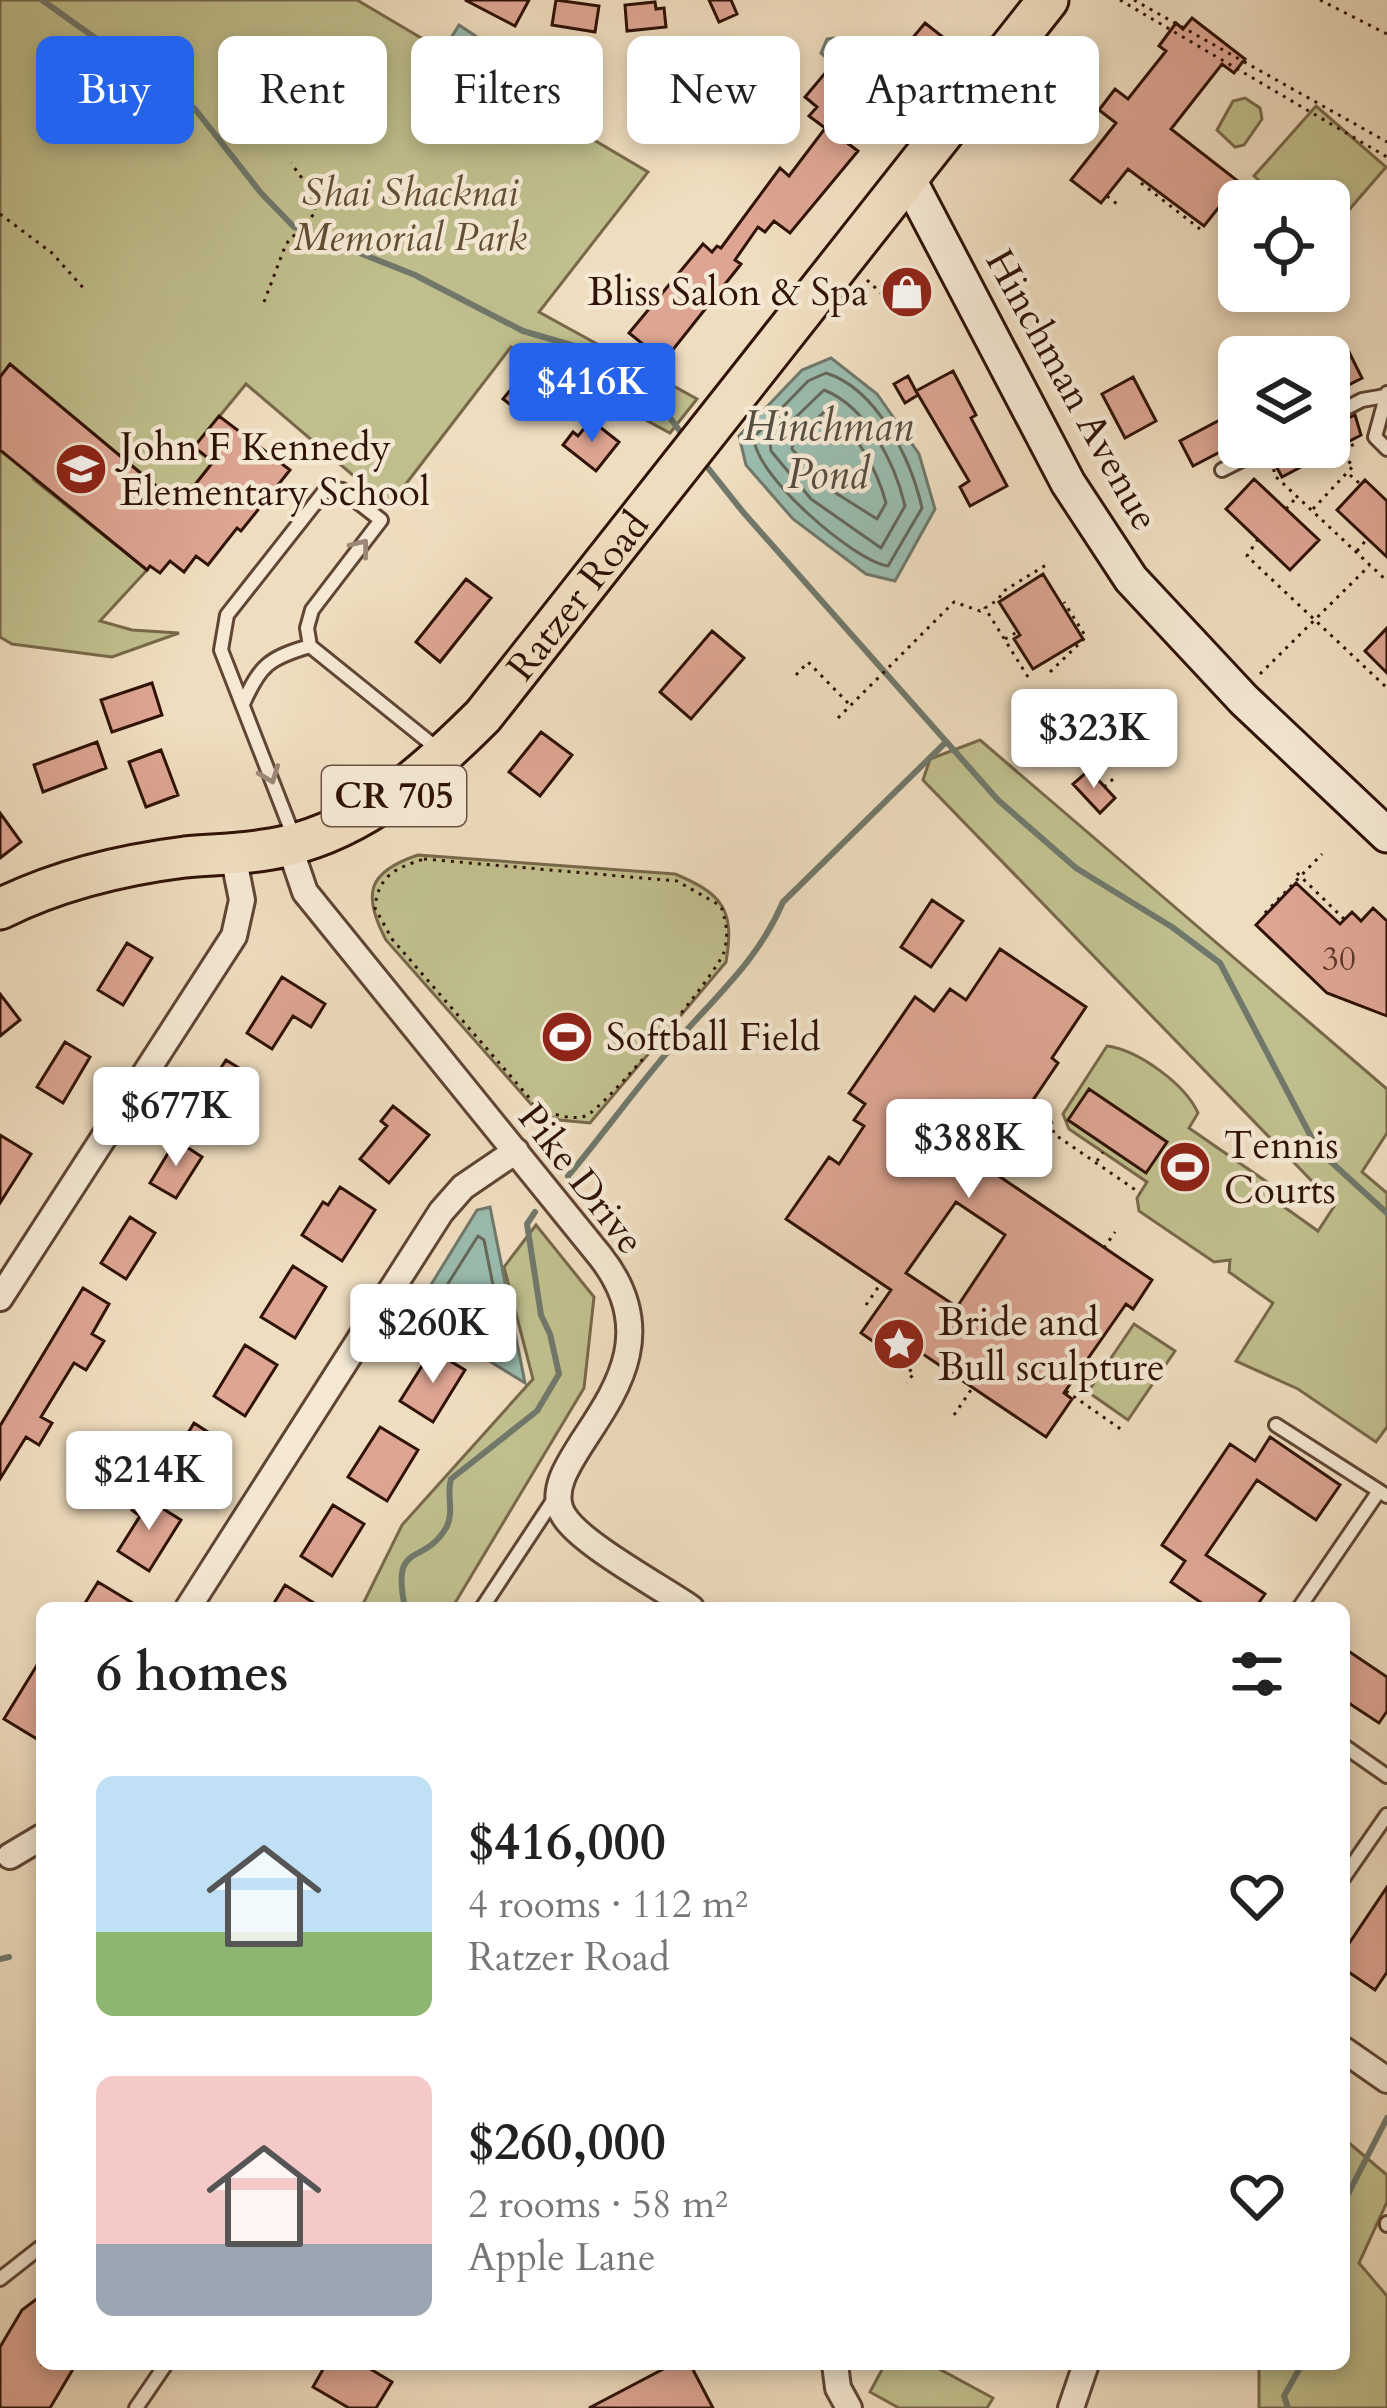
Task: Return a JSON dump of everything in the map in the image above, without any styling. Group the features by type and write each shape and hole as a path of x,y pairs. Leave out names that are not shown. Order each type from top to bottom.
{"main road":[{"name":"Ratzer Road","path":"0,909 92,873 127,865 233,856 292,844 380,807 445,754 482,716 1048,0"}],"street":[{"name":"Hinchman Avenue","path":"908,176 1068,483 1132,579 1217,673 1387,835"},
{"name":"Pike Drive","path":"292,844 305,892 606,1264 628,1313 627,1362 619,1383 558,1483 556,1496"},
{"path":"0,1298 234,936 242,899 233,856"},
{"path":"192,1602 441,1212 464,1187 516,1151"},
{"path":"556,1496 575,1529 683,1602"},
{"path":"10,1856 36,1841"},
{"path":"1350,2054 1387,2080"},
{"path":"836,2370 838,2388 849,2408"},
{"path":"1071,2408 1084,2370"}],"lane":[{"path":"1350,406 1386,394 1375,437 1387,449"},
{"path":"1222,470 1226,468"},
{"path":"292,844 221,650 226,615 320,494 333,487 381,520 312,610 307,628 310,646 445,754"},
{"path":"242,704 262,667 310,646"},
{"path":"1276,1425 1383,1494 1303,1602"},
{"path":"486,1602 556,1496"},
{"path":"1350,1750 1387,1776"},
{"path":"1350,1868 1387,1815"},
{"path":"0,2279 36,2251"},
{"path":"136,2408 162,2370"}],"path":[{"path":"1120,0 1387,158"},
{"path":"1134,0 1387,142"},
{"path":"1320,0 1387,34"},
{"path":"264,302 286,244 315,213 315,196 291,163"},
{"path":"1134,176 1201,227"},
{"path":"1107,196 1116,203 1109,210"},
{"path":"0,214 52,253 86,291"},
{"path":"861,275 892,303"},
{"path":"1350,445 1362,440"},
{"path":"1312,511 1355,466 1350,460"},
{"path":"1274,469 1274,475 1387,580"},
{"path":"1349,474 1359,483 1355,490"},
{"path":"1286,509 1298,497"},
{"path":"1258,539 1247,556 1387,688"},
{"path":"1356,552 1367,539"},
{"path":"838,718 954,602 980,611 1046,565"},
{"path":"1260,674 1370,565"},
{"path":"1013,584 1017,591"},
{"path":"1050,672 1086,637 1067,605"},
{"path":"985,608 1028,677"},
{"path":"1003,640 1017,632"},
{"path":"1017,664 1027,659"},
{"path":"796,675 808,662 850,705"},
{"path":"1104,787 1112,778"},
{"path":"1264,913 1322,854"},
{"path":"424,859 676,880 721,906 728,929 723,956 696,996 605,1100 586,1116 562,1117 539,1108 392,939 375,908 376,896 385,877 424,859"},
{"path":"1298,874 1345,920"},
{"path":"1030,1105 1051,1120 1054,1135 1139,1193"},
{"path":"1009,1135 1041,1148 1044,1114"},
{"path":"1096,1163 1103,1152"},
{"path":"1105,1248 1114,1232"},
{"path":"866,1305 881,1283"},
{"path":"898,1358 914,1373 907,1383"},
{"path":"953,1414 973,1387"},
{"path":"1066,1391 1122,1430"}],"green space":[{"name":"Shai Shacknai Memorial Park","path":"0,0 357,0 418,36 411,36 411,144 601,144 648,172 539,312 697,399 670,433 511,347 389,506 246,384 195,446 213,462 179,505 10,365 0,377"},
{"path":"1245,98 1260,108 1262,119 1244,145 1235,147 1217,130 1233,101"},
{"path":"1316,106 1386,167 1350,209 1350,180 1258,180 1254,176"},
{"path":"0,450 147,570 100,621 132,630 179,633 112,657 12,644 0,637"},
{"path":"980,740 1387,1089 1387,1133 1362,1172 1387,1193 1387,1427 1376,1442 1298,1389 1236,1361 1273,1303 1229,1272 1230,1260 1214,1262 1139,1211 1137,1198 1147,1182 1069,1129 1063,1114 1107,1046 1119,1049 1172,1080 1198,1113 1189,1128 1267,1182 1273,1199 1318,1231 1335,1205 923,780 930,759"},
{"name":"Softball Field","path":"418,855 675,874 704,889 722,906 729,929 726,962 590,1123 559,1120 538,1112 386,940 374,910 374,887 388,869"},
{"path":"536,1225 594,1297 584,1388 456,1602 364,1602 402,1525 533,1379 504,1267"},
{"path":"1134,1324 1175,1351 1128,1420 1088,1392"},
{"path":"1350,2144 1387,2175 1387,2202 1359,2263 1387,2296 1387,2408 1259,2408 1259,2370 1350,2370"},
{"path":"882,2370 941,2370 993,2398 987,2408 899,2408 870,2392"}],"water":[{"path":"459,25 476,36 452,36"},
{"name":"Hinchman Pond","path":"831,358 877,394 919,454 935,509 895,581 866,574 793,519 746,465 739,436 802,370"},
{"path":"490,1207 525,1383 413,1314 477,1210"}],"building":[{"path":"465,0 529,0 515,26"},
{"path":"556,0 599,6 595,32 552,25"},
{"path":"709,0 731,0 737,14 719,22"},
{"path":"655,2 656,9 664,8 666,27 627,31 625,5"},
{"path":"1192,18 1245,59 1234,73 1222,64 1171,129 1236,180 1218,180 1218,208 1204,226 1128,169 1101,203 1071,180 1116,123 1099,110 1115,89 1128,99 1166,51 1159,46 1176,23 1183,29"},
{"path":"925,23 941,36 914,36"},
{"path":"824,74 824,127 809,116 817,107 805,97"},
{"path":"824,130 824,144 849,144 858,151 790,233 774,221 765,232 758,227 735,260 741,264 664,361 629,333 703,244 712,252 721,248 780,168 789,176"},
{"name":"Bliss Salon & Spa","path":"910,272 923,283 918,288 928,298 911,316 888,296"},
{"path":"1350,354 1362,378 1350,384"},
{"name":"John F Kennedy Elementary School","path":"10,364 179,505 213,462 194,447 219,416 290,470 208,565 196,556 184,572 170,561 160,573 150,566 147,570 0,450 0,377"},
{"path":"953,371 976,415 971,418 1007,486 970,506 960,487 969,481 916,391"},
{"path":"524,373 546,390 525,416 503,399"},
{"path":"908,376 918,395 905,403 894,384"},
{"path":"1133,377 1156,421 1125,438 1102,394"},
{"path":"1355,415 1361,435 1350,441 1350,417"},
{"path":"591,420 619,442 596,471 563,445"},
{"path":"1218,421 1218,453 1193,466 1180,441"},
{"path":"1277,468 1299,468 1282,477"},
{"path":"1254,479 1319,540 1290,570 1226,509"},
{"path":"1365,480 1387,501 1387,557 1337,510"},
{"path":"1043,574 1083,639 1033,669 1014,639 1020,635 999,602"},
{"path":"466,579 491,598 440,662 416,642"},
{"path":"1387,628 1387,673 1365,651"},
{"path":"712,631 744,658 691,719 660,692"},
{"path":"152,683 162,715 112,732 101,700"},
{"path":"541,732 572,755 540,796 509,772"},
{"path":"97,742 106,768 43,792 34,765"},
{"path":"161,750 178,795 146,807 129,762"},
{"path":"1089,770 1115,798 1100,813 1073,784"},
{"path":"0,813 21,842 0,858"},
{"path":"1296,883 1340,924 1352,912 1361,921 1373,908 1387,921 1387,1016 1327,993 1256,925"},
{"path":"932,900 963,921 931,967 901,947"},
{"path":"127,943 152,958 123,1005 98,990"},
{"path":"1000,949 1086,1007 1052,1058 1058,1063 987,1168 1152,1280 1133,1309 1126,1304 1064,1393 1072,1399 1046,1437 914,1348 904,1363 861,1333 891,1290 786,1219 829,1157 839,1164 864,1126 854,1120 865,1104 849,1093 915,997 934,1011 950,989 966,1000","holes":["956,1202 1005,1235 957,1307 906,1273"]},
{"path":"282,977 325,1004 311,1027 293,1016 272,1049 247,1033"},
{"path":"0,994 20,1020 0,1036"},
{"path":"65,1042 90,1057 63,1103 37,1087"},
{"path":"226,1060 252,1076 228,1116 201,1099"},
{"path":"1089,1089 1167,1142 1146,1173 1068,1120"},
{"path":"393,1106 429,1135 389,1183 360,1159 387,1126 381,1121"},
{"path":"0,1135 31,1154 0,1203"},
{"path":"176,1140 202,1157 176,1198 150,1183"},
{"path":"340,1187 375,1210 342,1261 302,1235 323,1202 328,1205"},
{"path":"130,1217 155,1233 126,1279 101,1263"},
{"path":"293,1266 326,1287 295,1338 261,1317"},
{"path":"83,1288 109,1304 92,1334 104,1341 86,1370 74,1363 41,1417 52,1423 39,1445 26,1437 0,1479 0,1426"},
{"path":"245,1345 277,1365 245,1416 214,1396"},
{"path":"432,1350 465,1370 433,1422 400,1401"},
{"path":"194,1423 228,1445 197,1495 159,1471"},
{"path":"380,1427 418,1450 387,1501 348,1477"},
{"path":"1270,1437 1340,1485 1316,1520 1257,1480 1206,1555 1265,1594 1259,1602 1200,1602 1171,1582 1185,1561 1162,1545 1230,1444 1255,1461"},
{"path":"141,1495 181,1520 149,1571 118,1551 140,1516 132,1510"},
{"path":"333,1505 364,1524 332,1576 301,1556"},
{"path":"98,1582 131,1602 86,1602"},
{"path":"285,1585 312,1602 275,1602"},
{"path":"1350,1652 1387,1677 1387,1711 1379,1723 1350,1704"},
{"path":"36,1667 36,1738 4,1719"},
{"path":"1387,1887 1387,1972 1375,1990 1350,1973 1350,1942"},
{"path":"36,2300 36,2370 72,2370 50,2408 0,2408 0,2347 22,2310"},
{"path":"323,2370 372,2370 392,2382 376,2408 349,2408 313,2387"},
{"path":"662,2370 693,2370 713,2408 589,2408"}],"waterway":[{"path":"42,0 195,109 294,227 415,275 523,331 609,356 642,380 685,438"},
{"path":"704,463 998,800 1076,868 1172,927 1220,963 1318,1150 1387,1213"},
{"path":"568,1176 661,1059 744,966 783,902 946,742"},
{"path":"404,1602 405,1563 446,1528 451,1479 537,1411 559,1374 541,1315 527,1224 535,1212"},
{"path":"0,1959 9,1957"},
{"path":"1350,2190 1387,2118"},
{"path":"1288,2408 1284,2396 1299,2370"}],"place":[{"name":"Bliss Salon & Spa","path":"907,292"},
{"name":"John F Kennedy Elementary School","path":"81,469"},
{"name":"Softball Field","path":"567,1037"},
{"name":"Tennis Courts","path":"1185,1167"},
{"name":"Bride and Bull sculpture","path":"899,1344"}]}
